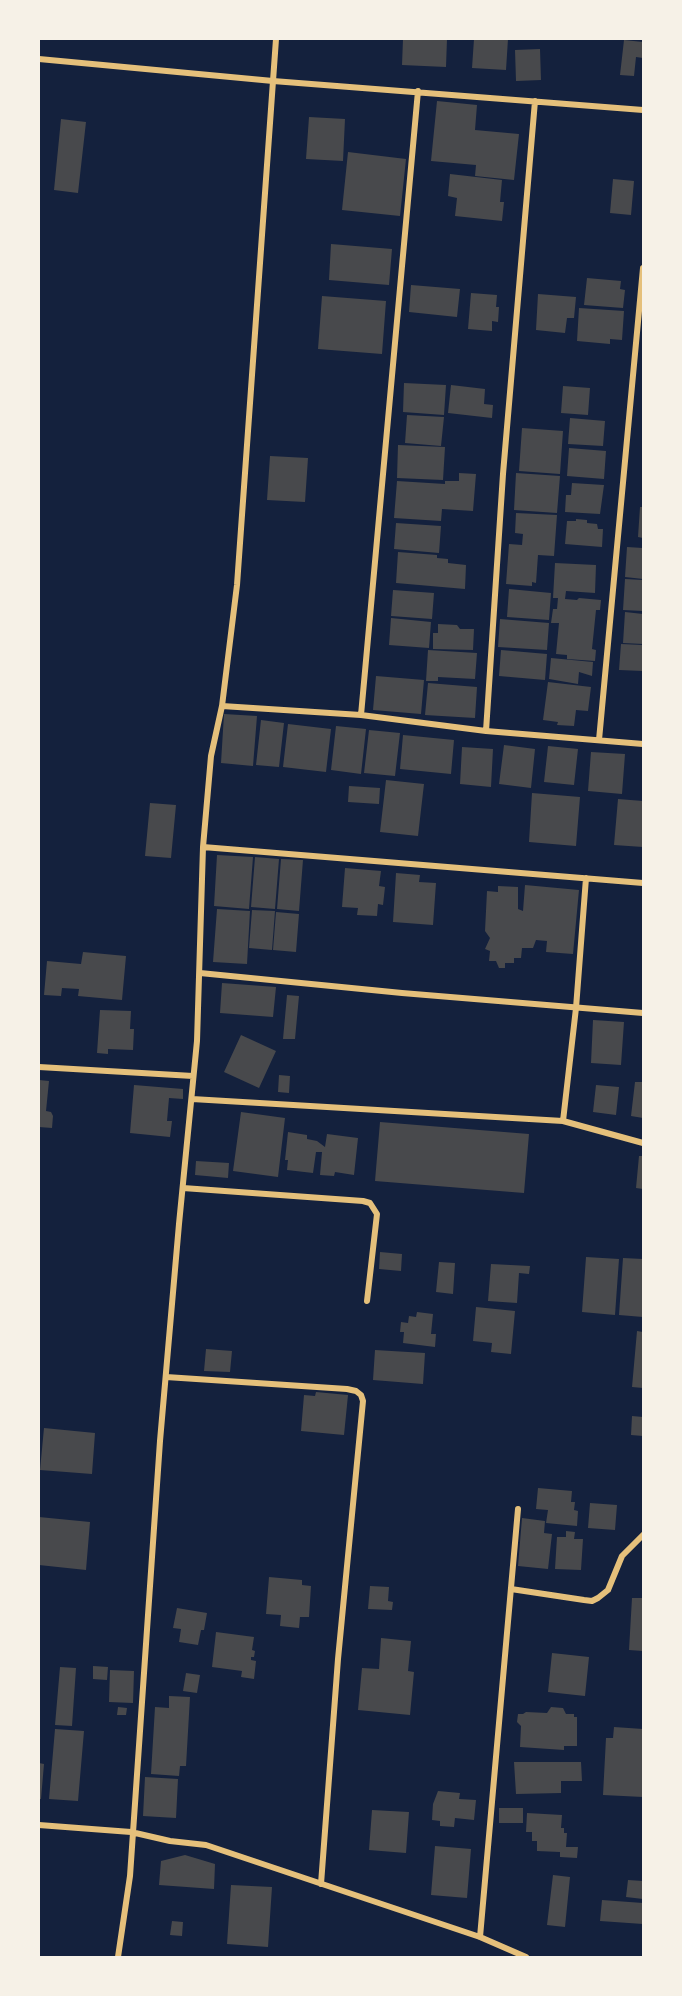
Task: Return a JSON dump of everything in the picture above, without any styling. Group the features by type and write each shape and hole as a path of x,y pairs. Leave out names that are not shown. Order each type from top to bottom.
{"street":[{"path":"118,1957 130,1876 131,1832 139,1756 166,1377 194,1076 200,973 203,847 211,756 222,706 237,585 276,39"},
{"path":"39,59 273,81 643,110"},
{"path":"361,715 418,92"},
{"path":"486,731 503,474 536,101"},
{"path":"599,740 643,268"},
{"path":"222,706 361,715 486,731 643,744"},
{"path":"203,847 643,883"},
{"path":"563,1121 576,1008 586,878"},
{"path":"200,973 643,1013"},
{"path":"39,1067 194,1076"},
{"path":"192,1099 563,1121 643,1143"},
{"path":"183,1188 370,1203 376,1214 367,1300"},
{"path":"166,1377 347,1389 356,1391 361,1395 363,1401 338,1659 321,1884"},
{"path":"480,1937 518,1509"},
{"path":"511,1589 592,1601 608,1590 622,1556 643,1535"},
{"path":"39,1825 131,1832 170,1841 206,1845 480,1937 526,1957"}],"building":[{"path":"403,39 447,39 446,67 402,65"},
{"path":"474,39 508,39 506,70 472,68"},
{"path":"624,40 643,42 643,58 636,57 634,76 620,75"},
{"path":"540,49 541,80 516,81 515,50"},
{"path":"437,101 477,105 475,130 519,134 514,180 475,176 476,165 431,161"},
{"path":"309,117 345,119 343,161 306,159"},
{"path":"61,119 86,122 78,193 54,190"},
{"path":"348,152 406,159 400,216 342,210"},
{"path":"450,174 502,180 500,202 504,202 502,221 455,216 457,198 448,196"},
{"path":"613,179 634,181 631,215 610,213"},
{"path":"331,244 392,249 389,285 329,280"},
{"path":"587,278 621,281 620,289 625,290 623,308 584,305"},
{"path":"411,285 460,289 457,317 409,312"},
{"path":"471,293 497,295 498,322 492,321 492,331 468,329"},
{"path":"538,294 576,297 574,318 567,318 565,333 536,330"},
{"path":"322,296 386,301 382,354 318,349"},
{"path":"579,308 624,311 622,340 610,339 610,344 577,341"},
{"path":"404,383 446,385 444,415 403,412"},
{"path":"451,385 485,389 484,404 493,405 492,418 448,413"},
{"path":"563,386 590,388 588,415 561,413"},
{"path":"407,415 444,417 441,446 405,443"},
{"path":"570,418 605,421 603,446 568,444"},
{"path":"522,428 563,431 560,474 519,471"},
{"path":"398,445 445,447 443,480 397,478"},
{"path":"569,448 606,451 604,479 567,476"},
{"path":"270,456 308,458 305,502 267,500"},
{"path":"459,473 476,474 473,511 442,509 441,521 394,518 397,481 445,484 445,481 459,481"},
{"path":"516,473 560,476 557,513 514,510"},
{"path":"572,483 604,485 600,514 565,512 566,495 571,495"},
{"path":"640,507 643,507 643,538 638,537"},
{"path":"516,513 557,515 554,556 538,555 536,583 532,582 532,586 506,584 509,544 522,545 523,534 515,533"},
{"path":"576,519 587,520 587,523 597,524 598,529 603,529 602,547 565,544 567,521 576,521"},
{"path":"396,523 441,526 439,553 394,549"},
{"path":"627,547 643,548 643,579 625,577"},
{"path":"398,552 437,555 437,558 448,559 448,563 466,565 465,589 396,583"},
{"path":"555,563 596,565 595,593 566,591 565,599 601,600 600,610 596,610 592,649 596,650 595,661 567,659 567,655 556,654 559,623 551,623 553,609 557,609 558,598 553,598"},
{"path":"625,579 643,580 643,611 623,610"},
{"path":"509,589 551,593 549,620 507,617"},
{"path":"393,590 434,593 432,619 391,616"},
{"path":"625,612 643,614 643,644 623,643"},
{"path":"391,618 431,622 429,648 389,645"},
{"path":"500,619 549,623 547,650 498,647"},
{"path":"438,624 457,625 460,629 474,629 473,650 433,649 433,633 438,633"},
{"path":"621,644 643,645 643,671 619,670"},
{"path":"428,650 477,653 475,679 438,677 438,681 426,681"},
{"path":"501,650 547,654 545,680 499,676"},
{"path":"551,658 593,662 592,676 579,672 578,684 549,679"},
{"path":"376,676 424,680 421,714 373,710"},
{"path":"548,682 591,687 588,711 576,710 574,726 557,725 558,722 543,720"},
{"path":"428,683 477,687 475,718 425,715"},
{"path":"224,714 257,716 253,766 221,763"},
{"path":"261,720 284,723 279,767 256,765"},
{"path":"288,724 331,729 326,772 283,767"},
{"path":"336,726 366,729 361,774 331,770"},
{"path":"369,730 400,733 395,776 364,773"},
{"path":"403,735 454,740 451,774 400,769"},
{"path":"504,745 535,749 531,788 499,784"},
{"path":"548,746 578,749 574,785 544,782"},
{"path":"462,747 493,749 491,787 460,784"},
{"path":"591,752 625,754 622,794 588,791"},
{"path":"386,780 424,784 418,836 380,832"},
{"path":"349,786 380,788 379,804 348,802"},
{"path":"532,793 580,797 576,846 529,842"},
{"path":"618,799 643,801 643,847 614,845"},
{"path":"150,803 176,805 171,858 145,856"},
{"path":"217,855 253,857 249,909 214,906"},
{"path":"255,857 279,859 275,909 251,907"},
{"path":"281,859 303,860 299,911 277,909"},
{"path":"345,868 381,871 379,886 385,887 383,905 378,904 377,916 357,915 358,908 342,907"},
{"path":"396,873 420,875 419,882 436,883 433,925 393,922"},
{"path":"525,885 579,890 573,954 546,952 547,941 536,940 533,948 522,948 521,958 514,958 514,963 505,963 505,968 499,968 496,961 489,961 490,951 485,949 490,938 485,931 487,891 498,892 498,886 518,887 518,909 523,911"},
{"path":"217,909 250,911 247,964 213,962"},
{"path":"252,910 275,911 272,950 249,948"},
{"path":"276,912 299,914 296,952 273,950"},
{"path":"83,952 126,956 122,1000 78,996 79,989 62,988 61,996 44,995 47,961 81,964"},
{"path":"222,983 276,987 273,1017 220,1013"},
{"path":"287,995 299,996 295,1039 283,1039"},
{"path":"100,1010 131,1011 130,1029 134,1029 133,1050 108,1049 108,1054 97,1053"},
{"path":"593,1020 624,1022 621,1065 591,1063"},
{"path":"241,1035 276,1051 259,1088 224,1072"},
{"path":"279,1075 290,1076 289,1093 278,1092"},
{"path":"39,1080 49,1081 46,1111 51,1112 53,1116 52,1128 39,1127"},
{"path":"635,1082 643,1082 643,1118 631,1116"},
{"path":"134,1085 183,1089 183,1099 169,1098 167,1121 172,1121 170,1137 130,1133"},
{"path":"596,1085 619,1087 616,1115 593,1112"},
{"path":"241,1112 285,1118 278,1177 233,1171"},
{"path":"380,1122 529,1134 524,1193 375,1181"},
{"path":"288,1132 307,1135 307,1139 317,1141 325,1147 327,1134 358,1138 354,1175 335,1172 334,1176 320,1175 322,1152 316,1152 313,1173 287,1170 288,1160 285,1160"},
{"path":"639,1156 643,1156 643,1189 636,1188"},
{"path":"196,1161 229,1163 228,1178 195,1175"},
{"path":"380,1252 402,1254 401,1271 379,1269"},
{"path":"586,1257 619,1259 615,1315 582,1312"},
{"path":"623,1258 643,1259 643,1317 619,1315"},
{"path":"439,1262 455,1263 453,1294 436,1292"},
{"path":"491,1264 530,1266 529,1274 519,1273 517,1303 488,1301"},
{"path":"476,1307 515,1311 511,1354 491,1352 492,1343 473,1341"},
{"path":"417,1312 433,1314 431,1334 436,1334 435,1347 403,1343 404,1332 400,1332 401,1322 408,1323 409,1316 416,1317"},
{"path":"637,1331 643,1332 643,1388 632,1387"},
{"path":"206,1349 232,1351 230,1372 204,1371"},
{"path":"375,1350 425,1353 423,1384 373,1380"},
{"path":"316,1392 348,1395 344,1435 301,1431 304,1395 315,1396"},
{"path":"632,1416 643,1417 643,1436 631,1435"},
{"path":"44,1428 95,1433 92,1474 40,1470"},
{"path":"538,1488 572,1491 571,1502 575,1502 574,1510 578,1511 577,1526 546,1523 548,1510 536,1509"},
{"path":"590,1503 617,1505 615,1530 588,1528"},
{"path":"39,1517 90,1522 86,1570 39,1565"},
{"path":"522,1518 545,1521 544,1533 552,1534 548,1569 518,1566"},
{"path":"566,1531 575,1532 574,1539 583,1539 581,1570 555,1569 557,1537 566,1537"},
{"path":"269,1577 302,1580 302,1585 311,1586 309,1617 300,1617 299,1628 280,1626 281,1615 266,1614"},
{"path":"370,1586 389,1587 388,1601 393,1602 392,1610 368,1609"},
{"path":"632,1598 643,1598 643,1651 629,1650"},
{"path":"177,1608 207,1613 198,1645 179,1642 181,1629 173,1628"},
{"path":"216,1632 254,1637 252,1650 255,1651 251,1660 256,1661 254,1679 241,1677 242,1671 212,1667"},
{"path":"381,1638 411,1641 408,1671 414,1672 410,1715 358,1710 362,1668 379,1669"},
{"path":"552,1653 589,1657 585,1696 548,1692"},
{"path":"93,1666 108,1667 107,1680 93,1679"},
{"path":"60,1667 76,1668 72,1726 55,1725"},
{"path":"110,1670 134,1671 133,1703 109,1702"},
{"path":"186,1673 200,1675 197,1693 183,1691"},
{"path":"169,1696 190,1697 186,1766 180,1766 179,1776 151,1774 155,1707 169,1708"},
{"path":"118,1707 127,1708 126,1715 117,1715"},
{"path":"551,1707 563,1708 566,1714 574,1714 574,1717 577,1717 577,1746 564,1746 564,1750 520,1747 521,1726 517,1722 518,1714 547,1713"},
{"path":"614,1727 643,1729 643,1797 603,1795 606,1738 613,1738"},
{"path":"55,1729 84,1731 78,1801 49,1799"},
{"path":"514,1762 581,1762 582,1781 561,1781 561,1793 516,1794"},
{"path":"39,1763 44,1764 41,1799 39,1799"},
{"path":"145,1777 178,1779 176,1818 143,1816"},
{"path":"438,1791 460,1793 459,1799 476,1800 474,1820 455,1818 454,1827 440,1826 440,1821 432,1820 433,1804"},
{"path":"499,1808 523,1808 523,1823 499,1823"},
{"path":"372,1810 409,1812 406,1853 369,1850"},
{"path":"527,1813 562,1815 561,1828 564,1828 564,1833 567,1833 566,1847 578,1847 577,1858 560,1857 560,1852 537,1851 537,1841 532,1841 532,1832 526,1832"},
{"path":"435,1846 471,1849 467,1898 431,1895"},
{"path":"185,1855 215,1864 214,1889 159,1885 161,1861"},
{"path":"553,1875 570,1877 565,1927 547,1925"},
{"path":"628,1880 643,1881 643,1899 626,1897"},
{"path":"231,1885 272,1887 268,1947 227,1944"},
{"path":"602,1900 643,1903 643,1924 600,1921"},
{"path":"172,1921 183,1922 182,1936 170,1935"}]}
